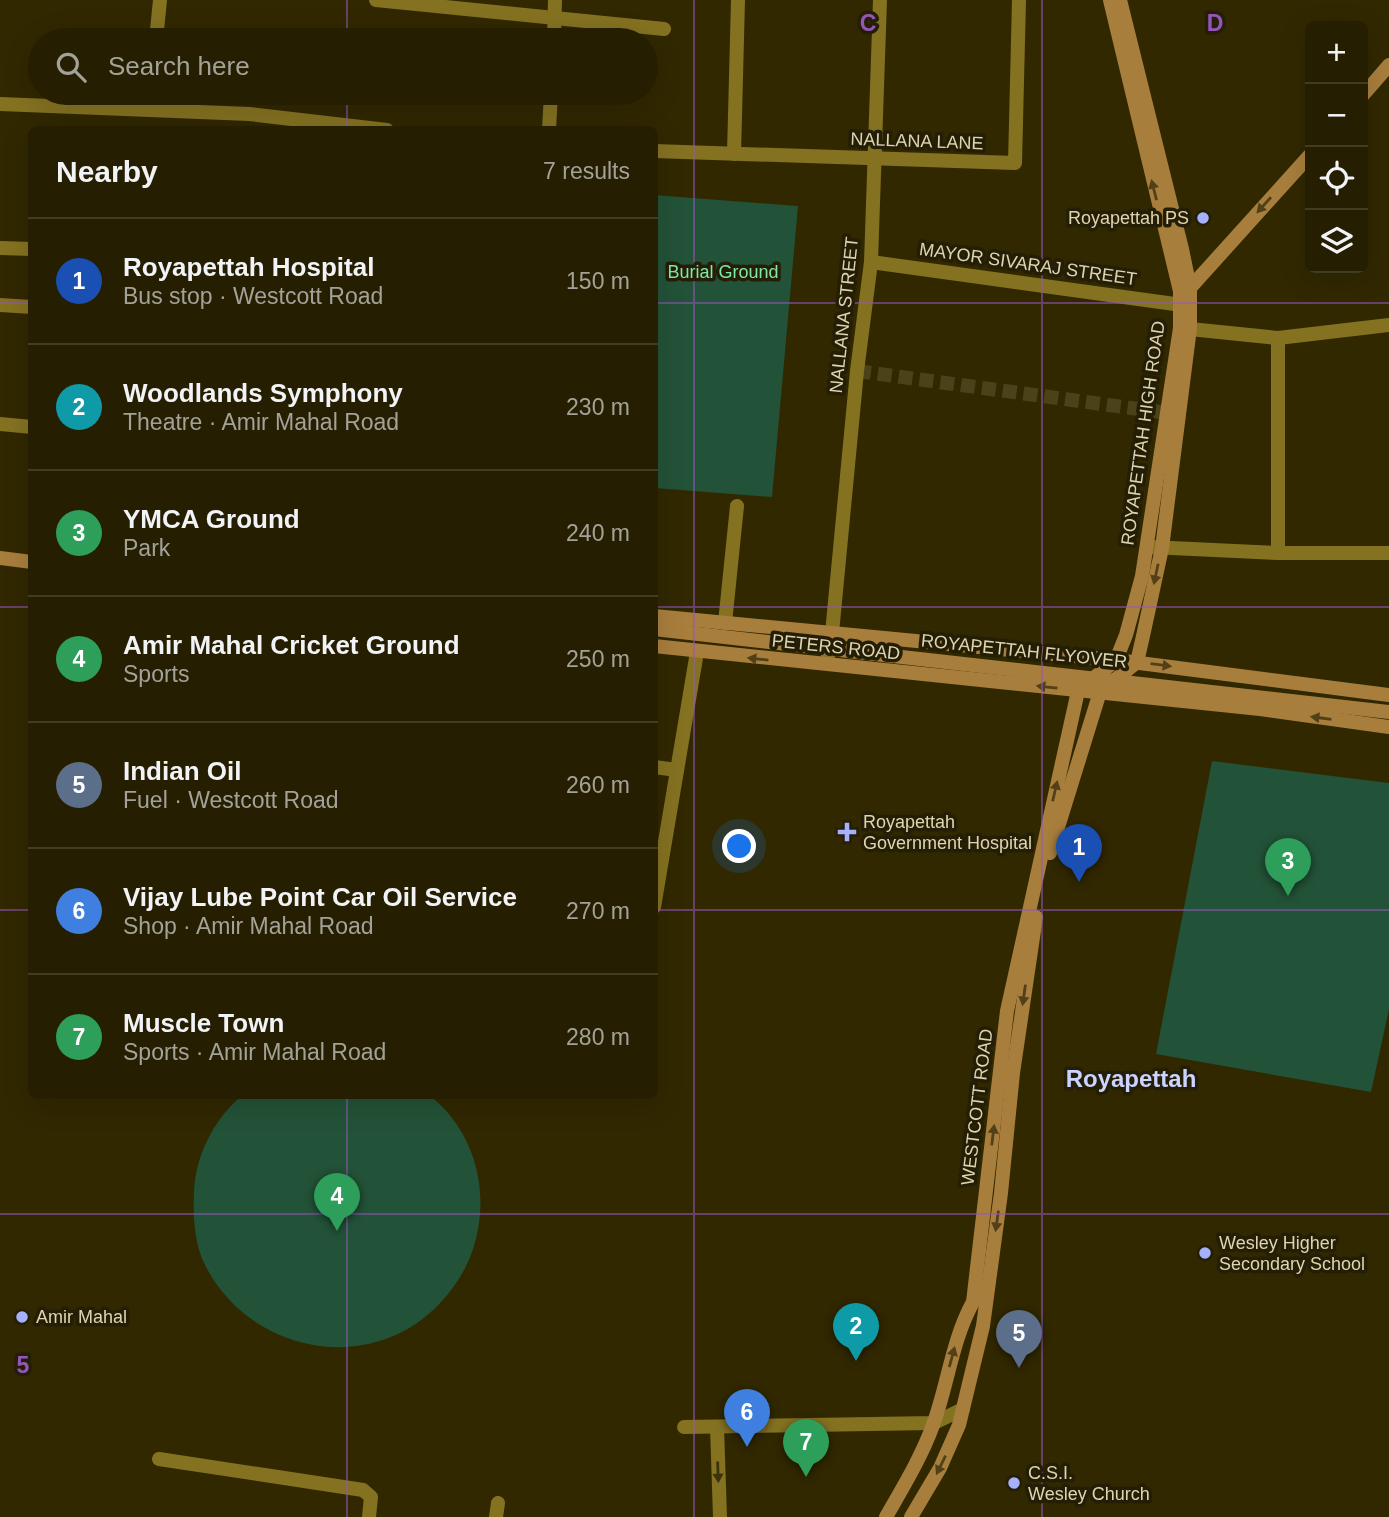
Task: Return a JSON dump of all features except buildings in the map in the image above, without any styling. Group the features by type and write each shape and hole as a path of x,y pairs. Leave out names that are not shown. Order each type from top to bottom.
{"main road":[{"name":"ROYAPETTAH HIGH ROAD","path":"1110,0 1185,297"},
{"name":"ROYAPETTAH HIGH ROAD","path":"1119,0 1185,297 1185,328 1162,548 1137,662"},
{"path":"1368,89 1389,65"},
{"path":"1185,297 1305,161"},
{"name":"ROYAPETTAH HIGH ROAD","path":"1116,660 1126,635 1142,576 1185,328"},
{"path":"0,558 28,562"},
{"name":"PETERS ROAD","path":"658,616 1137,662 1389,695"},
{"name":"ROYAPETTAH FLYOVER","path":"658,629 1389,712"},
{"name":"PETERS ROAD","path":"658,647 1260,709 1389,727"},
{"path":"1078,691 1116,660"},
{"path":"1100,692 1137,662"},
{"name":"WESTCOTT ROAD","path":"886,1517 920,1458 934,1423 961,1323 973,1301 1007,1011 1078,691"},
{"name":"WESTCOTT ROAD","path":"911,1517 940,1468 959,1425 983,1326 1001,1194 1013,1073 1042,877 1100,692"}],"street":[{"path":"157,28 160,0"},
{"path":"376,0 653,28"},
{"path":"555,0 555,28"},
{"path":"734,154 738,0"},
{"name":"NALLANA STREET","path":"826,666 832,634 871,262 880,0"},
{"name":"NALLANA LANE","path":"658,151 1015,163 1019,0"},
{"path":"658,28 664,29"},
{"path":"0,104 28,105"},
{"path":"30,105 249,114 352,126"},
{"path":"151,105 151,109"},
{"path":"549,126 550,105"},
{"path":"248,126 249,114"},
{"path":"0,248 28,249"},
{"name":"MAYOR SIVARAJ STREET","path":"871,262 1185,297"},
{"path":"0,305 28,307"},
{"path":"1185,328 1278,338 1389,325"},
{"path":"1278,338 1278,553"},
{"path":"0,424 28,427"},
{"path":"725,623 737,506"},
{"path":"1145,547 1278,553 1389,553"},
{"path":"658,883 697,652"},
{"path":"658,768 677,770"},
{"path":"684,1427 934,1423 963,1409"},
{"path":"717,1427 720,1517"},
{"path":"159,1459 363,1490 371,1497 369,1517"}],"green space":[{"name":"Burial Ground","path":"658,195 798,206 772,497 658,488"},
{"path":"1212,761 1389,783 1389,1009 1371,1092 1156,1054"},
{"path":"239,1099 433,1099 455,1121 464,1137 477,1170 480,1187 479,1223 472,1252 448,1294 420,1321 388,1338 354,1346 319,1346 285,1337 253,1321 226,1296 205,1265 198,1248 194,1220 195,1179 202,1152 215,1127"}],"tunnel":[{"path":"857,371 1168,413"}],"place":[{"name":"Royapettah PS","path":"1203,218"},
{"name":"Royapettah Government Hospital","path":"847,832"},
{"name":"Royapettah Hospital","path":"1079,882"},
{"name":"YMCA Ground","path":"1288,896"},
{"name":"Amir Mahal Cricket Ground","path":"337,1231"},
{"name":"Wesley Higher Secondary School","path":"1205,1253"},
{"name":"Amir Mahal","path":"22,1317"},
{"name":"Woodlands Symphony","path":"856,1361"},
{"name":"Indian Oil","path":"1019,1368"},
{"name":"Vijay Lube Point Car Oil Service","path":"747,1447"},
{"name":"Muscle Town","path":"806,1477"},
{"name":"C.S.I. Wesley Church","path":"1014,1483"}],"district":[{"name":"Royapettah","path":"1131,1078"}]}
